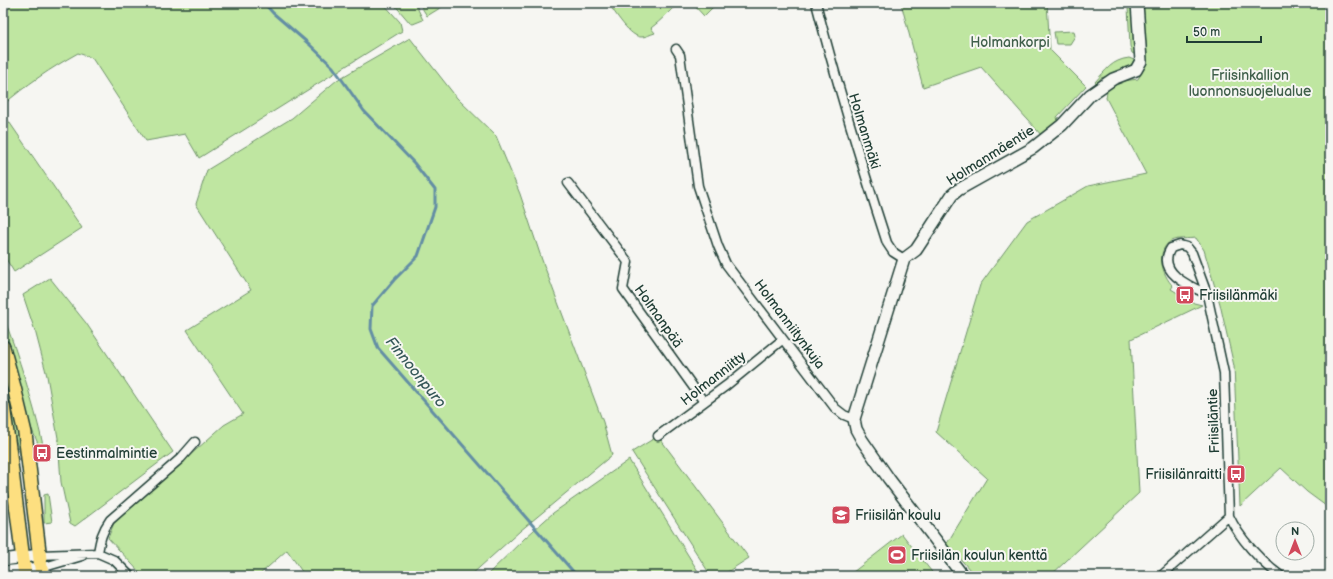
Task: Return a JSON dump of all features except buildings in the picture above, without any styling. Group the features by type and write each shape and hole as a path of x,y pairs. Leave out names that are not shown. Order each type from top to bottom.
{"main road":[{"path":"3,347 25,433 41,572"},
{"path":"3,406 25,573"}],"street":[{"name":"Holmanmäki","path":"816,3 861,164 887,242 893,252 904,259"},
{"name":"Holmanmäentie","path":"904,259 916,250 952,195 958,190 1033,148 1062,125 1090,95 1113,79 1136,70 1141,61 1137,3"},
{"name":"Holmanniitynkuja","path":"676,49 680,55 698,186 718,246 726,264 782,340 835,408 844,415 854,419"},
{"name":"Holmanpää","path":"568,183 628,262 623,289 704,402"},
{"name":"Friisiläntie","path":"1207,294 1190,287 1172,274 1167,260 1168,253 1171,248 1180,245 1190,250 1207,294 1224,373 1229,516 1234,527 1250,547 1281,576"},
{"path":"904,259 854,419 856,429 862,440 963,576"},
{"name":"Holmanniitty","path":"658,436 704,402 782,340"},
{"path":"3,572 41,572 94,553 103,530 110,520 181,458 195,442"},
{"path":"1162,576 1229,516"},
{"path":"3,560 22,556 94,553 114,560 130,576"}],"green space":[{"path":"3,3 383,3 400,22 402,31 199,158 185,134 146,141 92,58 78,53 39,77 3,105"},
{"path":"393,3 415,3 423,20 413,24 410,23"},
{"path":"419,3 444,3 445,5 427,16"},
{"path":"608,3 679,3 651,28 655,33 642,37 637,36 628,29"},
{"path":"692,3 712,3 714,6 704,16"},
{"name":"Holmankorpi","path":"901,3 1047,3 1050,50 1086,86 1057,117 1059,123 1042,136 981,67 923,87"},
{"name":"Friisinkallion luonnonsuojelualue","path":"1143,3 1330,3 1330,509 1307,492 1281,468 1240,506 1234,366 1220,304 1204,250 1196,238 1176,239 1166,245 1163,251 1163,270 1173,286 1171,289 1194,303 1202,305 1131,339 1139,493 1050,576 975,576 958,556 956,558 946,545 987,478 936,432 980,285 1027,221 1088,186 1146,174 1106,98 1108,86 1116,82 1138,79 1144,69 1147,57"},
{"path":"1132,6 1136,55 1132,53 1130,46 1128,7"},
{"path":"1074,31 1075,36 1070,44 1056,44 1054,32"},
{"path":"410,38 457,98 496,136 520,194 542,260 603,422 612,455 520,531 470,576 305,576 287,550 258,576 143,576 108,538 114,523 224,425 243,414 187,330 251,290 196,204 207,170 292,118 337,80"},
{"path":"1129,58 1134,60 1128,70 1101,78 1097,83 1095,82 1114,63"},
{"path":"3,113 82,228 14,272 3,254"},
{"path":"50,278 86,323 173,452 75,526 70,523 61,482 58,438 47,376 36,334 23,295"},
{"path":"3,315 15,347 35,412 43,445 39,446 30,425 14,362 3,331"},
{"path":"3,364 11,393 28,482 24,483 21,458 14,434 8,394 3,379"},
{"path":"658,436 749,558 721,576 711,576 632,452"},
{"path":"629,460 701,576 486,576 553,513"},
{"path":"48,494 52,522 44,523 44,495"},
{"name":"Friisilän koulun kenttä","path":"902,534 935,576 848,576"},
{"path":"106,573 109,575 67,576"}],"waterway":[{"name":"Finnoonpuro","path":"264,3 273,13 333,67 364,111 414,163 435,190 435,207 418,256 394,280 372,306 371,329 378,348 577,576"}],"place":[{"name":"Friisilänmäki","path":"1185,295"},
{"name":"Eestinmalmintie","path":"42,453"},
{"name":"Friisilänraitti","path":"1236,474"},
{"name":"Friisilän koulu","path":"841,515"},
{"name":"Friisilän koulun kenttä","path":"897,555"}]}
